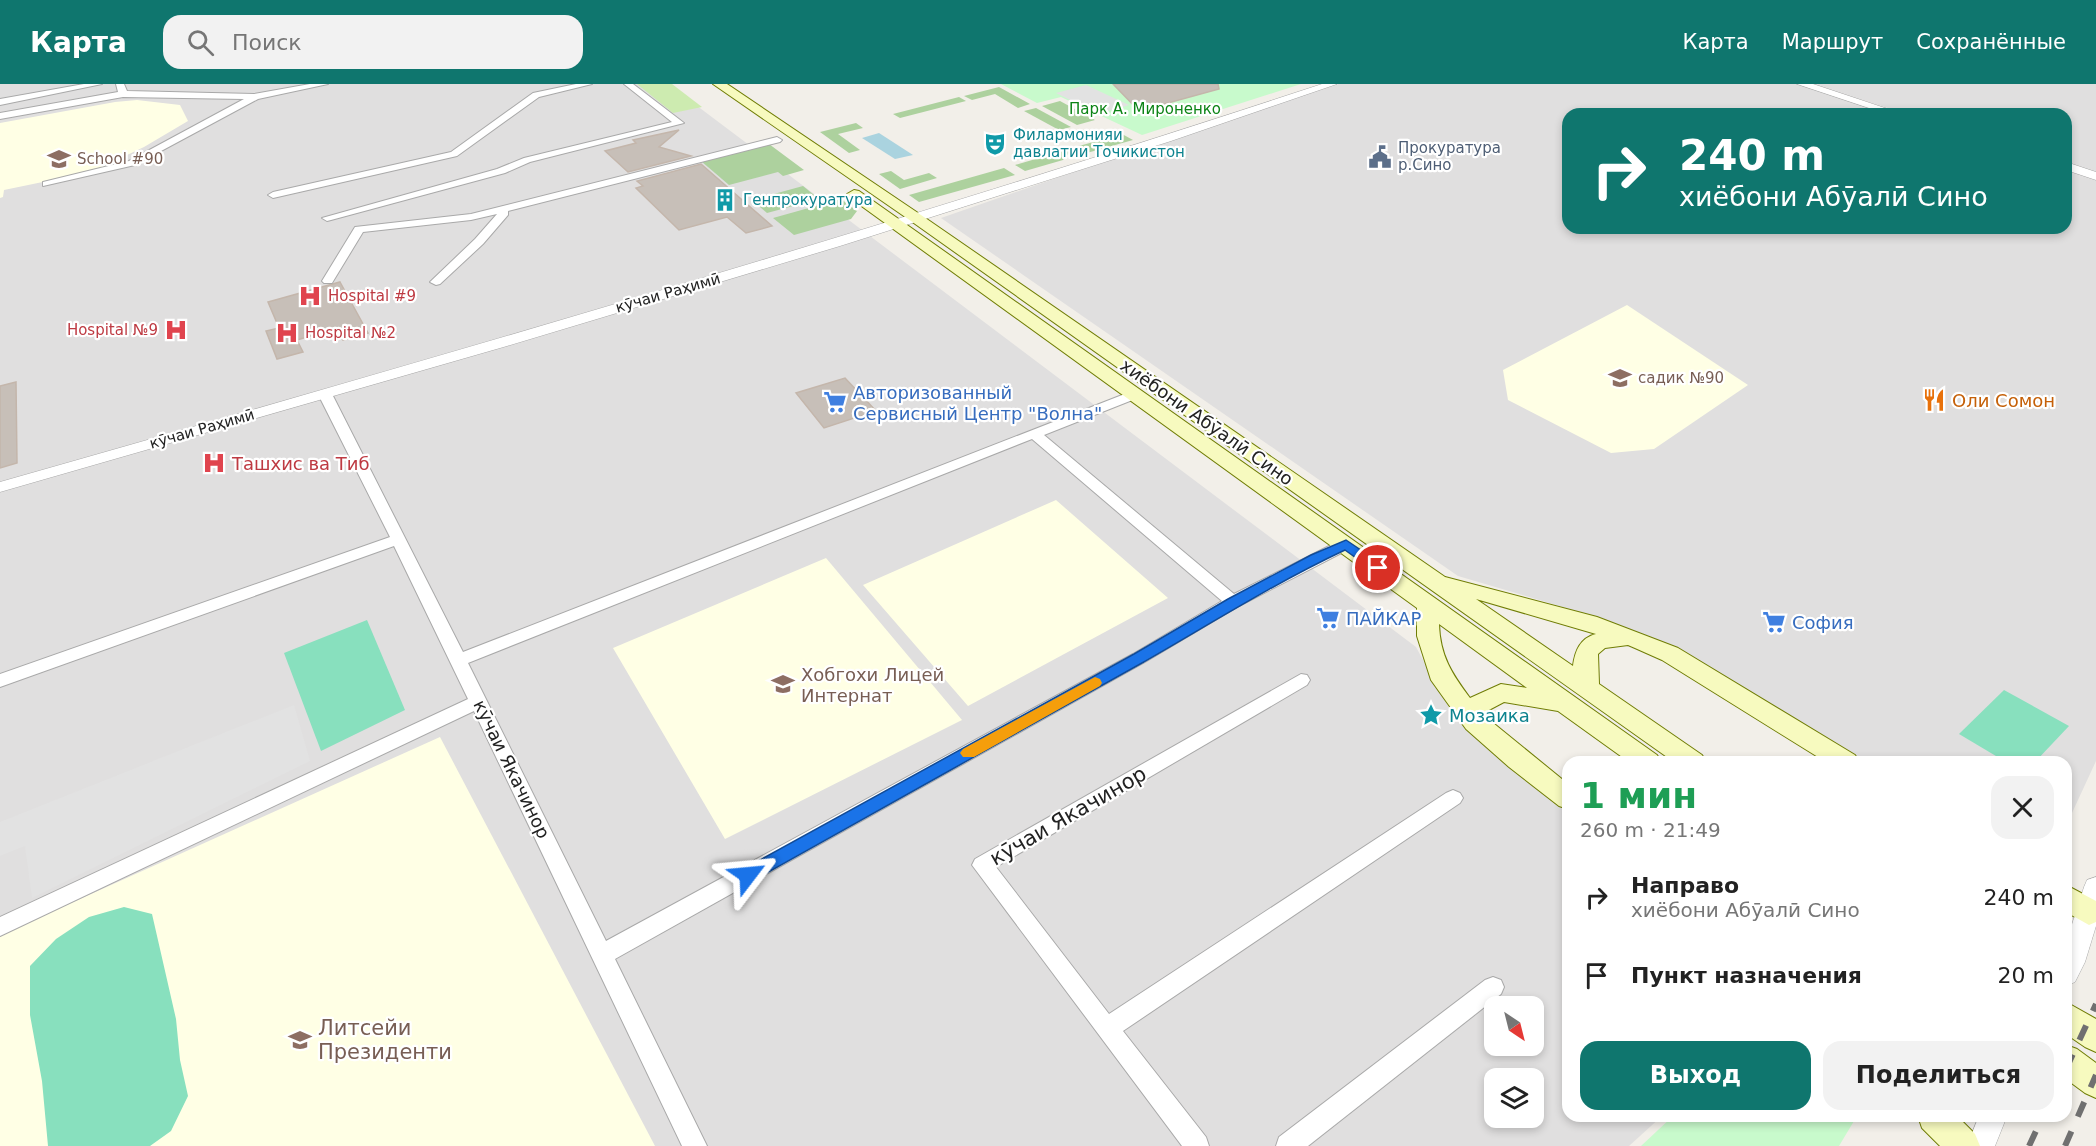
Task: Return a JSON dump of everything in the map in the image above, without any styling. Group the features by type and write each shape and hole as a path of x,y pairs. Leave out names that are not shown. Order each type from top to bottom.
{"main road":[{"name":"хиёбони Абӯалӣ Сино","path":"699,84 1640,756"},
{"name":"хиёбони Абӯалӣ Сино","path":"719,84 916,218 1684,756"},
{"path":"1435,581 1574,618 1641,640 1670,654 1836,756"},
{"path":"1428,604 1428,636 1439,674 1475,722 1562,794"},
{"path":"1588,690 1585,665 1587,651 1599,641 1619,638 1641,640"},
{"path":"1475,722 1474,707 1501,693 1566,703"},
{"path":"2072,897 2093,899"},
{"path":"2072,1020 2096,1037"},
{"path":"2072,1064 2096,1082"},
{"path":"1940,1122 1964,1146"}],"street":[{"path":"0,102 67,87 98,84"},
{"path":"120,84 123,94"},
{"path":"0,116 123,94 255,97 324,84"},
{"path":"273,195 454,154 536,95 588,84"},
{"path":"327,218 501,171 527,160 679,123 628,84"},
{"name":"кӯчаи Раҳимӣ","path":"0,487 898,225 1106,162 1332,84"},
{"path":"1802,84 1879,108"},
{"path":"47,184 132,163 255,97"},
{"path":"328,281 359,229 471,217 777,140"},
{"path":"2072,168 2096,176"},
{"path":"436,282 469,254 503,215 502,209"},
{"name":"кӯчаи Якачинор","path":"325,394 459,660 696,1146"},
{"path":"459,660 1135,394"},
{"path":"1034,434 1233,602"},
{"path":"0,681 399,539"},
{"path":"603,954 1139,658 1233,602 1346,544"},
{"name":"кӯчаи Якачинор","path":"1197,1146 982,865 1301,680"},
{"path":"0,927 479,701"},
{"path":"1107,1028 1453,798"},
{"path":"2072,959 2093,899"},
{"path":"1288,1146 1493,987"},
{"path":"1981,1146 1991,1122"}],"shaded area":[{"path":"0,84 668,84 1416,647 1453,715 1562,809 1562,1122 1655,1122 1629,1146 0,1146"},
{"path":"1338,84 1797,84 1871,108 1562,108 1562,234 2072,234 2072,171 2096,178 2096,761 2072,813 2072,756 1856,756 1672,646 1600,618 1458,576 941,218 1186,133"},
{"path":"1810,84 2096,84 2096,173 2072,166 2072,108 1888,108"},
{"path":"1086,85 1129,105 1098,114 1056,93"},
{"name":"School #90","path":"137,100 180,105 188,121 144,147 91,172 4,190 3,197 0,198 0,123"},
{"name":"садик №90","path":"1627,305 1748,385 1654,449 1611,453 1508,400 1503,370"},
{"path":"1056,500 1168,598 968,706 863,585"},
{"name":"Хобгохи Лицей Интернат","path":"826,558 962,720 725,839 613,648"},
{"path":"294,705 310,761 32,898 25,846 0,856 0,822"},
{"name":"Литсейи Президенти","path":"440,737 655,1146 0,1146 0,935"}],"green space":[{"path":"637,84 672,84 702,107 673,113"},
{"name":"Парк А. Мироненко","path":"1001,84 1301,84 1142,135 1061,97 1037,103"},
{"path":"999,87 1030,104 1018,108 995,94 972,100 964,96"},
{"path":"959,97 966,101 900,118 893,114"},
{"path":"1060,101 1095,120 1077,125 1042,106"},
{"path":"1036,108 1071,127 1059,130 1024,111"},
{"path":"856,123 863,128 838,134 860,150 849,153 820,132"},
{"path":"1122,134 1133,140 1069,158 1079,146"},
{"path":"769,144 804,170 783,176 778,172 729,185 701,161"},
{"path":"1073,148 1063,160 1025,171 1015,165"},
{"path":"1004,168 1015,175 919,202 909,195"},
{"path":"891,171 904,180 929,173 937,178 900,189 879,174"},
{"path":"803,186 819,199 767,213 752,200"},
{"path":"841,199 857,211 851,219 794,235 773,218"},
{"path":"367,620 405,710 321,751 284,653"},
{"path":"2004,690 2069,726 2041,756 1996,756 1959,734"},
{"path":"124,907 152,914 176,1019 180,1060 188,1096 171,1131 150,1146 48,1146 42,1081 30,1015 30,966 56,939 89,917"},
{"path":"1667,1122 1853,1122 1839,1146 1641,1146"}],"water":[{"path":"879,133 913,155 895,159 862,138"}],"building":[{"path":"1113,84 1218,84 1219,89 1139,111"},
{"path":"679,130 659,147 691,156 628,172 605,151 636,143 633,140"},
{"name":"Генпрокуратура","path":"701,164 772,226 746,233 727,217 679,230 636,188 643,186 637,181"},
{"path":"340,282 368,333 343,340 337,328 297,340 303,352 277,359 266,331 279,328 268,302"},
{"name":"Авторизованный Сервисный Центр \"Волна\"","path":"845,378 876,411 824,428 796,393"},
{"path":"16,382 17,463 0,468 0,386"}],"railway":[{"path":"2072,1056 2096,1004"},
{"path":"2065,1146 2096,1075"},
{"path":"2029,1146 2040,1122"}],"slow traffic":[{"path":"968,753 1095,683"}],"place":[{"name":"Филармонияи давлатии Точикистон","path":"995,144"},
{"name":"Прокуратура р.Сино","path":"1380,157"},
{"name":"School #90","path":"59,159"},
{"name":"Генпрокуратура","path":"725,200"},
{"name":"Hospital #9","path":"310,296"},
{"name":"Hospital №9","path":"176,330"},
{"name":"Hospital №2","path":"287,333"},
{"name":"садик №90","path":"1620,378"},
{"name":"Оли Сомон","path":"1934,400"},
{"name":"Авторизованный Сервисный Центр \"Волна\"","path":"835,402"},
{"name":"Ташхис ва Тиб","path":"214,463"},
{"name":"ПАЙКАР","path":"1328,618"},
{"name":"София","path":"1774,622"},
{"name":"Хобгохи Лицей Интернат","path":"783,684"},
{"name":"Мозаика","path":"1431,715"},
{"name":"Литсейи Президенти","path":"300,1040"}],"route":[{"path":"748,875 1139,658 1233,602 1316,558 1346,544 1378,568"}]}
